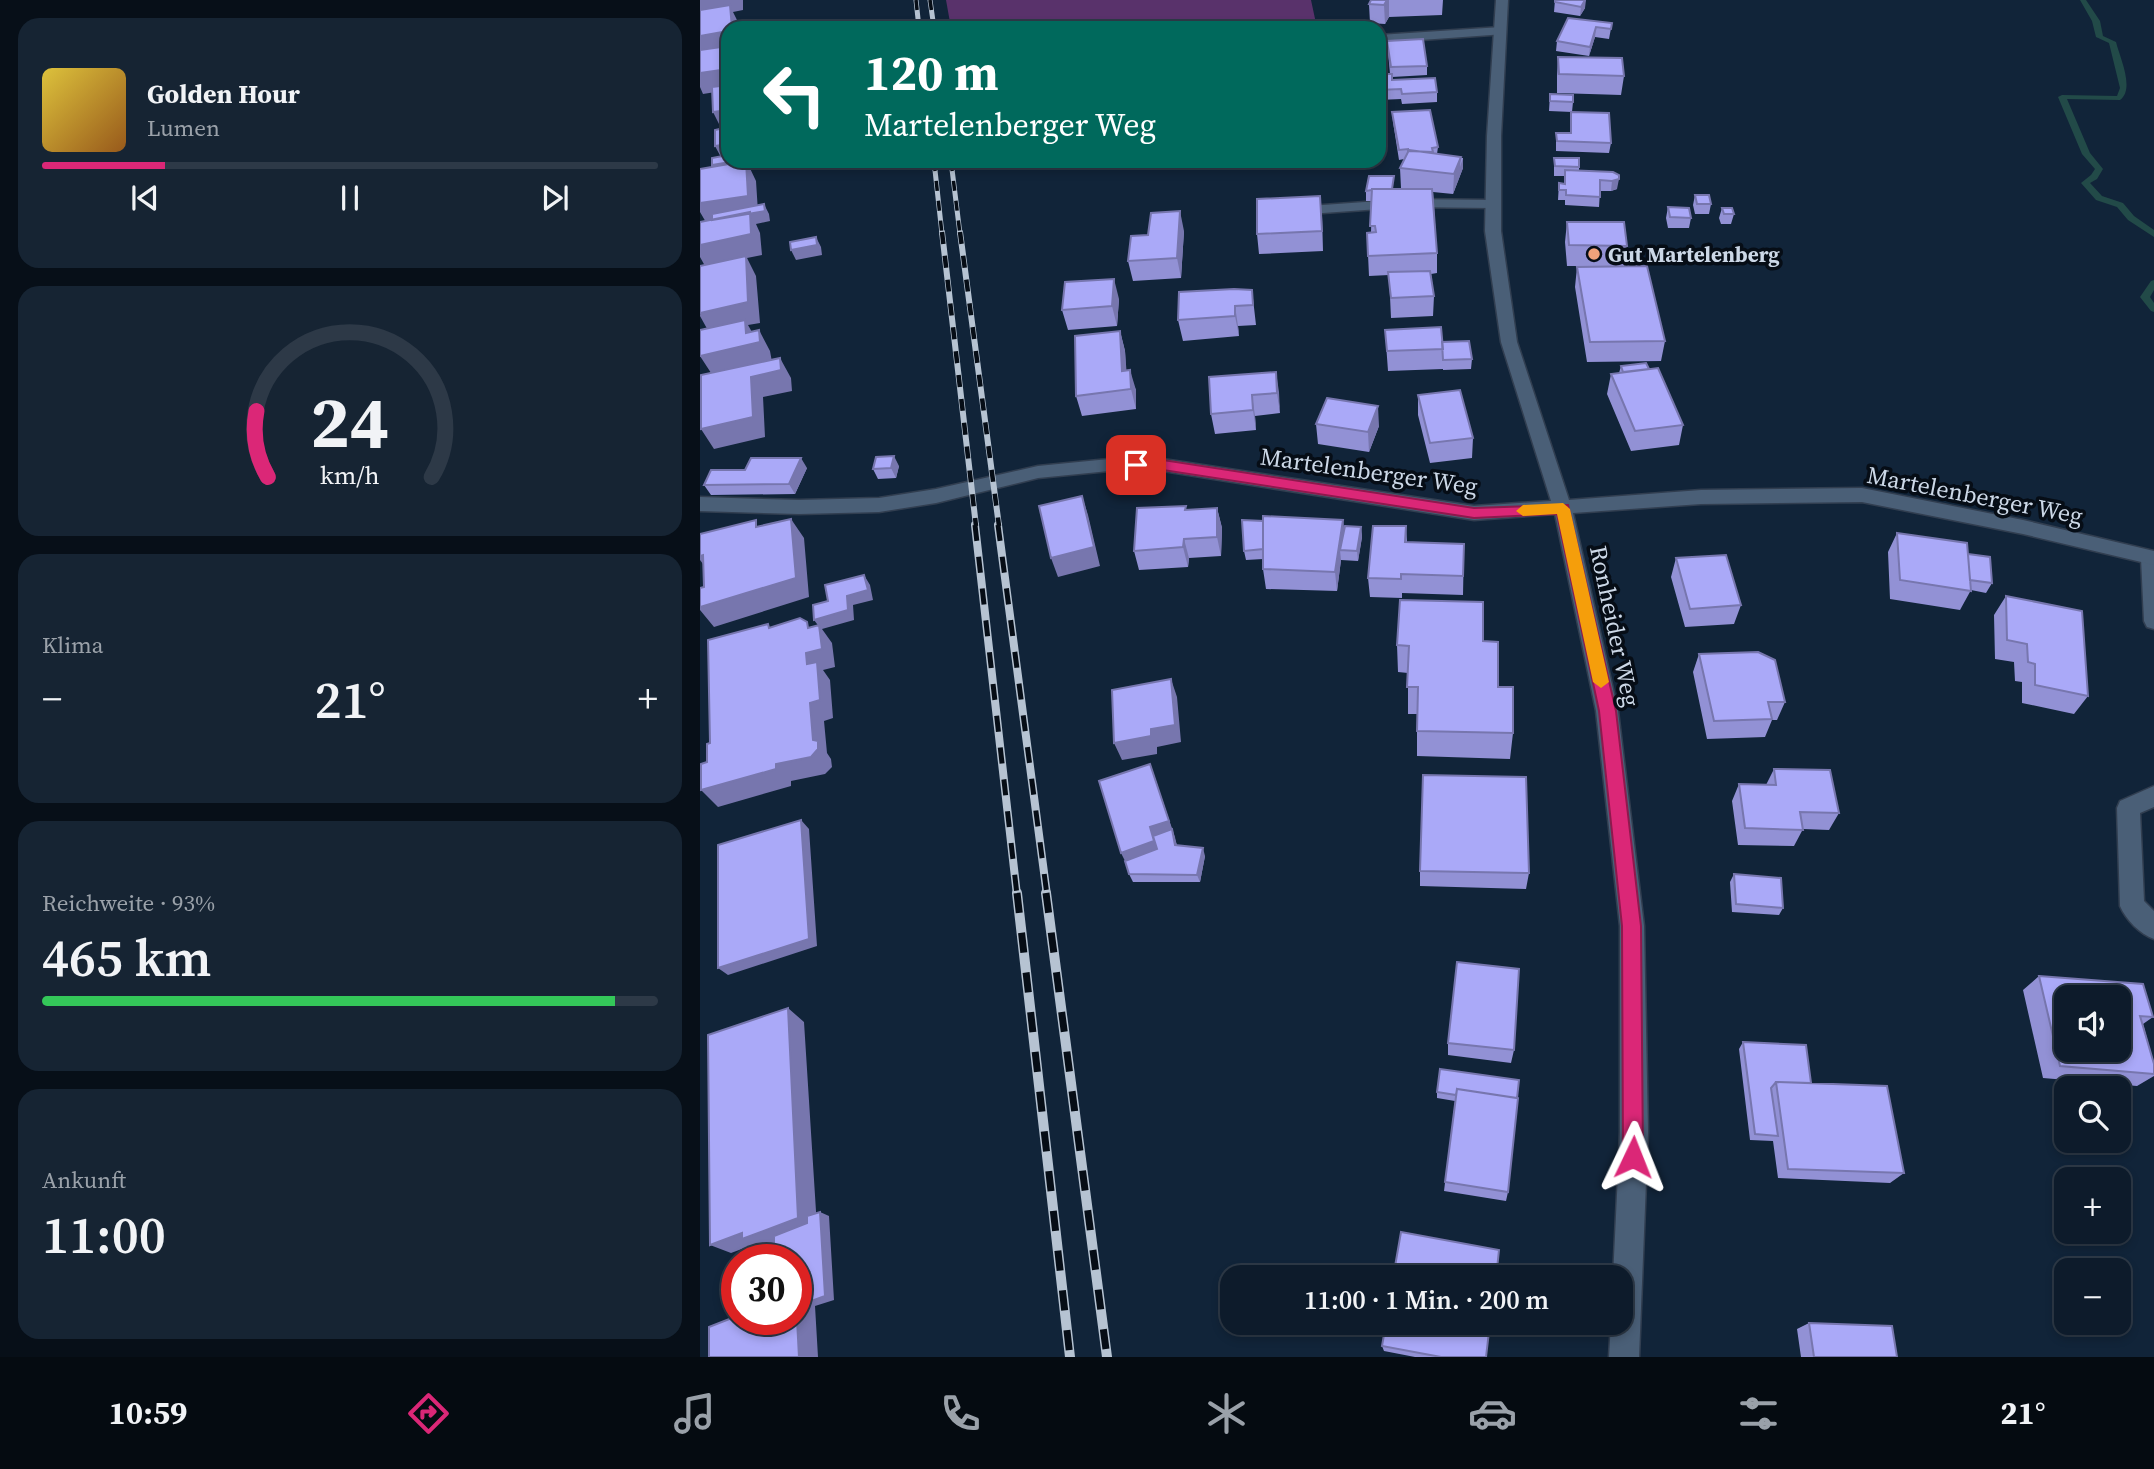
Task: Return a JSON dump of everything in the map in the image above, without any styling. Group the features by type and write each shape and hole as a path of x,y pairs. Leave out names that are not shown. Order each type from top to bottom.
{"street":[{"name":"Ronheider Weg","path":"1502,0 1493,231 1509,342 1563,509 1607,711 1632,926 1634,1132 1624,1357"},
{"path":"1386,39 1501,31"},
{"path":"1292,212 1407,203 1492,204"},
{"name":"Martelenberger Weg","path":"700,504 799,507 879,505 936,496 1038,472 1163,465 1474,513 1563,509 1701,497 1861,495 2023,527 2152,558"},
{"path":"2152,558 2154,621"},
{"path":"2154,796 2127,808 2132,906 2154,928"}],"shaded area":[{"path":"946,0 1311,0 1316,21 1001,19 950,21"}],"building":[{"path":"1371,0 1387,0 1384,5 1369,4"},
{"path":"1555,0 1585,0 1581,7"},
{"path":"730,5 731,21 721,21 721,32 700,36 700,10"},
{"path":"1568,18 1612,23 1611,29 1596,27 1590,47 1557,41"},
{"path":"1423,39 1427,66 1391,67 1387,41"},
{"path":"721,47 721,70 700,73 700,50"},
{"path":"1558,57 1622,58 1624,76 1559,74"},
{"path":"1386,74 1392,74 1392,80 1435,78 1437,92 1402,94 1401,89 1386,90"},
{"path":"721,86 721,111 713,112 712,87"},
{"path":"1550,94 1573,95 1573,102 1550,101"},
{"path":"1430,110 1438,147 1432,148 1433,152 1399,150 1392,112"},
{"path":"1571,112 1609,113 1611,143 1557,141 1556,133 1571,133"},
{"path":"721,129 721,145 715,146 715,130"},
{"path":"1409,150 1461,157 1454,174 1400,168"},
{"path":"721,156 721,164 712,165 712,158"},
{"path":"1554,158 1579,158 1579,167 1555,166"},
{"path":"721,165 721,168 746,168 748,196 700,203 700,169"},
{"path":"1565,170 1613,172 1619,175 1619,179 1600,180 1600,197 1566,195 1566,190 1559,190 1559,183 1565,184"},
{"path":"1369,176 1394,176 1392,189 1366,191"},
{"path":"1372,189 1432,189 1437,253 1368,256 1367,233 1376,232 1375,226 1370,226"},
{"path":"1695,195 1709,195 1711,204 1697,204"},
{"path":"1320,196 1322,231 1257,234 1257,199"},
{"path":"764,204 765,211 712,220 712,214"},
{"path":"1668,207 1689,208 1691,218 1670,217"},
{"path":"1722,208 1732,208 1734,214 1724,214"},
{"path":"1180,211 1177,258 1128,261 1131,236 1148,235 1151,213"},
{"path":"750,212 751,234 700,245 700,222"},
{"path":"1567,222 1624,222 1627,246 1569,245"},
{"path":"816,237 817,245 791,250 790,242"},
{"path":"746,256 748,302 700,313 700,266"},
{"path":"1647,266 1665,341 1590,342 1577,267"},
{"path":"1430,271 1434,296 1391,298 1388,272"},
{"path":"1114,279 1112,306 1062,310 1065,282"},
{"path":"1252,290 1253,305 1235,306 1235,316 1178,320 1179,292"},
{"path":"745,320 746,333 759,330 760,342 700,356 700,330"},
{"path":"1441,327 1443,349 1387,351 1385,330"},
{"path":"1120,331 1122,371 1130,370 1131,389 1076,396 1075,336"},
{"path":"1469,341 1472,359 1443,360 1442,342"},
{"path":"780,358 781,370 751,377 753,417 701,429 701,375"},
{"path":"1646,363 1649,369 1623,372 1621,366"},
{"path":"1658,368 1683,425 1635,431 1611,374"},
{"path":"1276,372 1277,393 1252,395 1253,410 1211,414 1209,377"},
{"path":"1460,390 1473,438 1430,443 1418,395"},
{"path":"1327,398 1378,406 1368,432 1316,424"},
{"path":"894,456 891,468 873,469 876,457"},
{"path":"751,458 801,458 789,484 704,485 711,470 745,470"},
{"path":"1082,496 1094,547 1051,558 1039,506"},
{"path":"1186,506 1185,510 1217,508 1217,537 1184,539 1183,547 1134,551 1137,508"},
{"path":"1263,516 1343,520 1335,572 1263,569"},
{"path":"791,519 796,578 700,607 700,588 704,587 700,534 756,520 756,527"},
{"path":"1242,520 1263,521 1263,549 1244,551"},
{"path":"1345,526 1361,527 1357,551 1340,550"},
{"path":"1373,526 1406,526 1405,542 1464,544 1463,576 1401,574 1401,579 1368,578"},
{"path":"1897,533 1967,543 1971,591 1900,580"},
{"path":"1968,554 1990,557 1992,583 1970,580"},
{"path":"1726,555 1741,605 1690,609 1676,558"},
{"path":"864,575 868,590 847,596 848,610 814,620 813,605 828,601 825,585"},
{"path":"2006,596 2082,611 2088,696 2035,685 2035,664 2028,662 2027,644 2007,640"},
{"path":"1400,600 1483,602 1483,641 1498,642 1498,687 1513,687 1513,733 1417,731 1418,687 1407,687 1409,646 1397,645"},
{"path":"800,618 807,622 808,628 819,625 822,649 806,653 807,664 817,662 820,700 810,703 813,740 818,741 818,749 811,757 776,764 776,769 701,790 701,764 707,762 707,744 710,743 708,640 768,624 769,628"},
{"path":"1758,652 1775,660 1785,702 1768,702 1772,719 1714,721 1699,654"},
{"path":"1171,679 1175,725 1151,729 1151,736 1114,743 1112,690"},
{"path":"1150,764 1169,821 1150,827 1154,841 1121,853 1099,781"},
{"path":"1774,769 1830,770 1839,813 1800,812 1803,830 1745,828 1739,784 1776,785"},
{"path":"1423,775 1526,777 1529,873 1420,871"},
{"path":"801,820 809,939 718,968 718,845"},
{"path":"1172,829 1175,845 1203,848 1197,875 1129,874 1125,861 1157,849 1153,836"},
{"path":"1734,874 1781,878 1783,908 1736,904"},
{"path":"1457,962 1519,969 1514,1050 1448,1043"},
{"path":"2039,976 2143,984 2153,1017 2140,1016 2154,1064 2154,1074 2060,1066 2059,1062 2131,1062 2131,985 2054,985 2054,1040"},
{"path":"788,1008 798,1218 742,1239 742,1233 710,1245 708,1035"},
{"path":"1743,1042 1806,1045 1811,1083 1776,1082 1771,1088 1778,1136 1755,1134"},
{"path":"1440,1069 1519,1080 1517,1098 1457,1089 1456,1095 1437,1092"},
{"path":"1776,1082 1887,1086 1904,1173 1788,1169"},
{"path":"1457,1089 1518,1098 1508,1192 1445,1182"},
{"path":"820,1212 825,1296 812,1301 812,1244 774,1244 774,1236 807,1223 807,1216"},
{"path":"1401,1232 1499,1250 1497,1265 1395,1265"},
{"path":"721,1322 721,1335 798,1335 799,1357 709,1357 709,1327"},
{"path":"1809,1323 1892,1326 1897,1357 1814,1357"},
{"path":"1384,1335 1489,1335 1486,1357 1441,1357 1382,1346"}],"waterway":[{"path":"2083,0 2096,21 2100,37 2112,42 2124,88 2120,98 2062,97 2086,154 2099,169 2094,177 2085,183 2099,198 2120,205 2131,218 2154,234"},
{"path":"2154,283 2145,297 2154,309"}],"railway":[{"path":"916,0 918,21"},
{"path":"930,0 933,21"},
{"path":"935,168 942,234"},
{"path":"952,168 960,234"},
{"path":"942,232 976,526"},
{"path":"960,232 999,526"},
{"path":"975,525 1017,895"},
{"path":"998,525 1047,895"},
{"path":"1017,893 1070,1357"},
{"path":"1046,893 1107,1357"}],"slow traffic":[{"path":"1523,511 1563,509 1601,682"}],"place":[{"name":"Gut Martelenberg","path":"1594,254"}],"route":[{"path":"1136,465 1163,465 1474,513 1563,509 1607,711 1632,926 1633,1157"}]}
